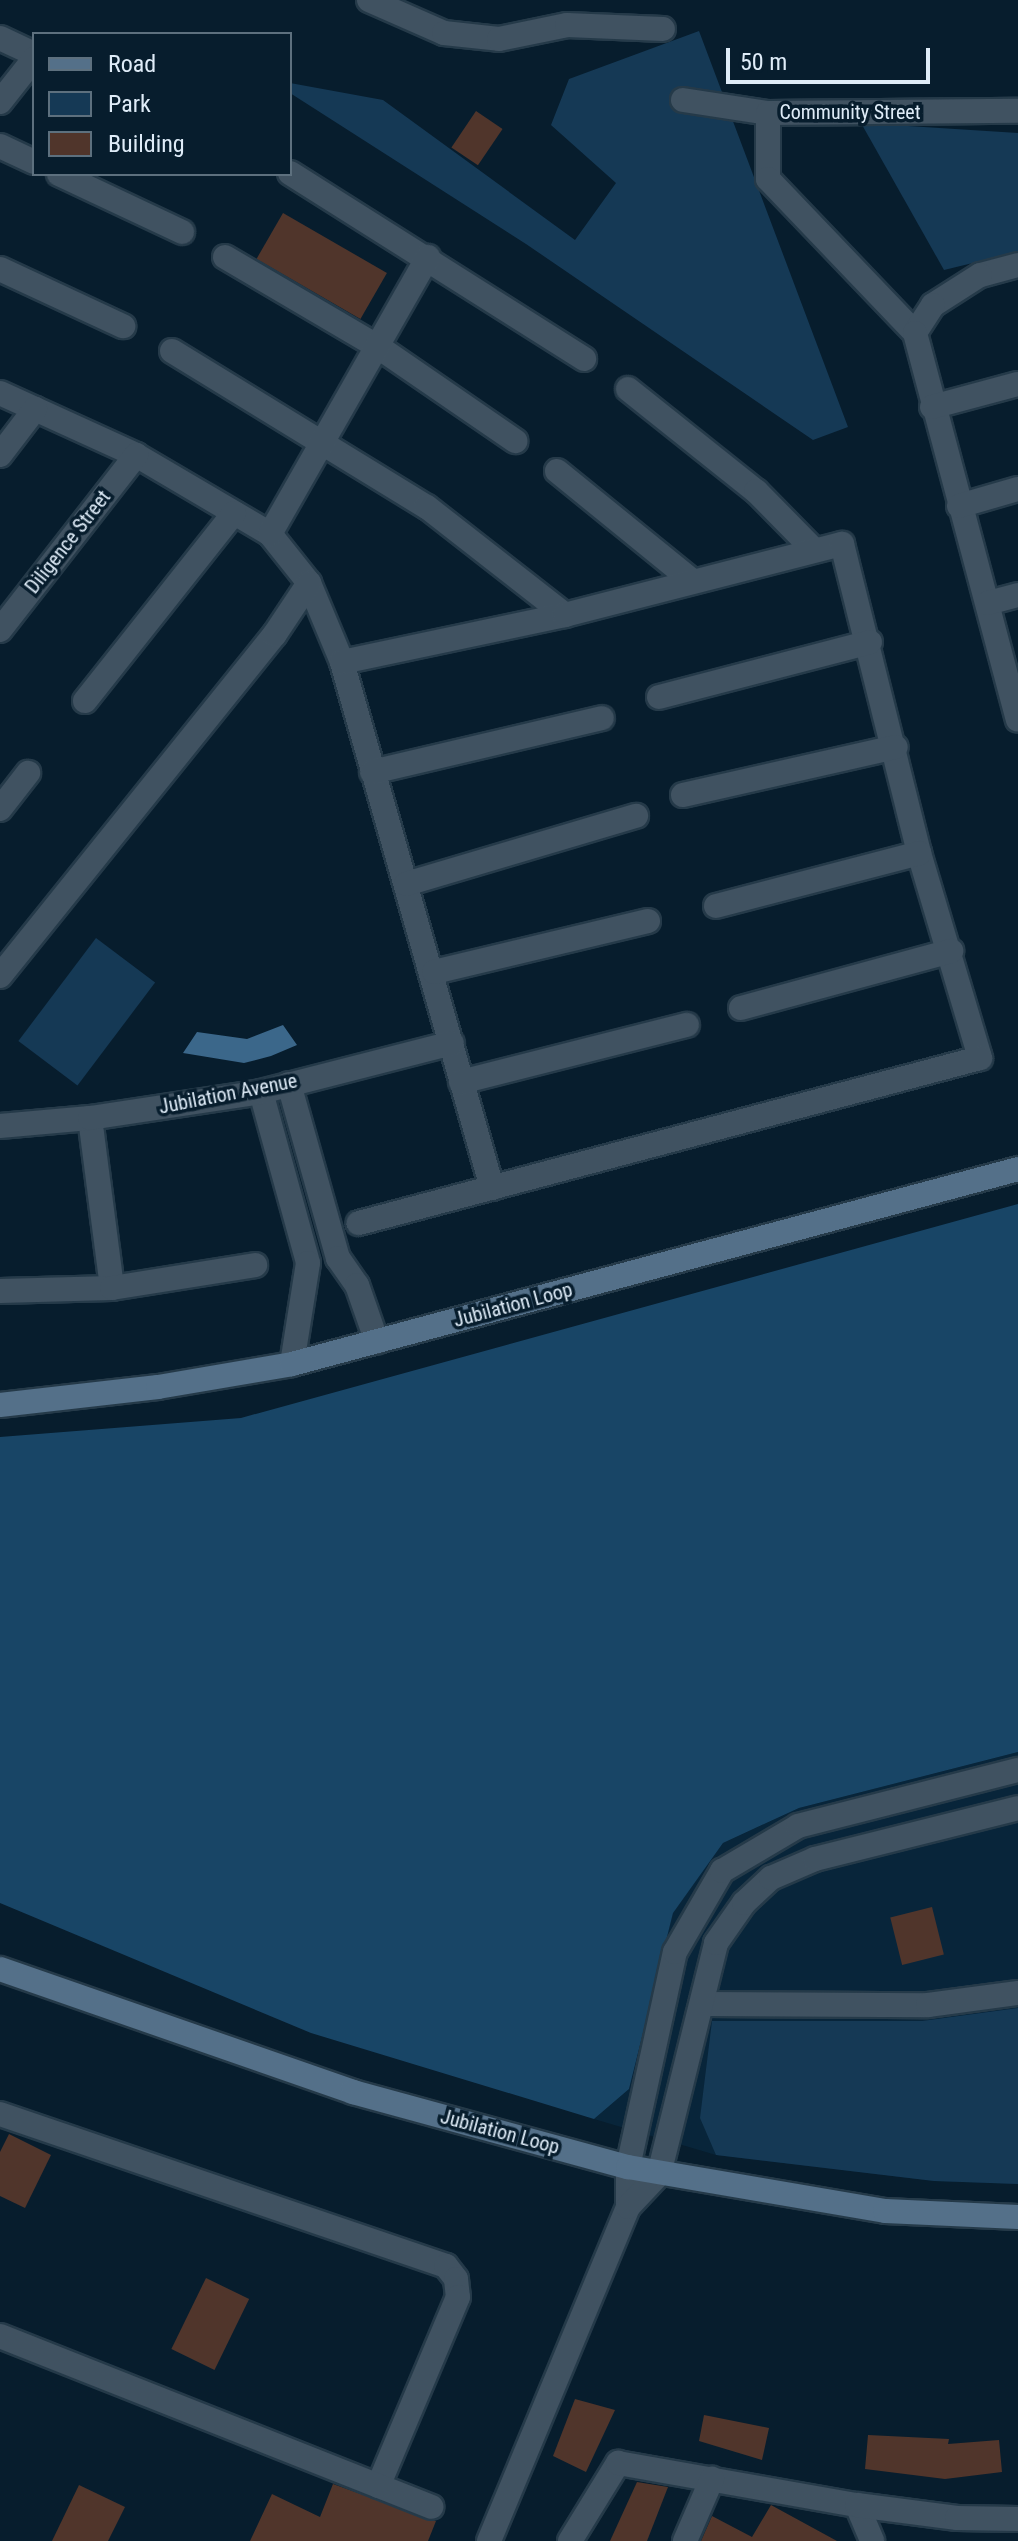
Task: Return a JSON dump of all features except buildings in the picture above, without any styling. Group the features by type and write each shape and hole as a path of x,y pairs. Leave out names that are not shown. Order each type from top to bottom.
{"main road":[{"name":"Jubilation Loop","path":"0,1405 158,1387 292,1364 1018,1169"},
{"name":"Jubilation Loop","path":"0,1969 353,2092 628,2167 885,2211 1018,2217"}],"street":[{"path":"369,0 444,33 499,39 567,25 663,29"},
{"path":"0,38 32,56"},
{"path":"0,102 32,60"},
{"name":"Community Street","path":"683,100 768,113 1018,111"},
{"path":"768,113 768,179 915,333 932,407 1018,715"},
{"path":"0,146 32,161"},
{"path":"292,174 428,257 584,359"},
{"path":"63,176 182,232"},
{"path":"225,257 377,346 515,441"},
{"path":"270,534 428,257"},
{"path":"915,333 933,305 980,275 1018,265"},
{"path":"0,269 123,326"},
{"path":"172,351 427,507 565,615"},
{"path":"932,407 1018,384"},
{"path":"628,389 756,491 813,549"},
{"path":"0,393 136,455 270,534 309,583 342,662 372,772 434,972 461,1082 492,1188"},
{"path":"0,455 35,409"},
{"name":"Diligence Street","path":"0,630 136,455"},
{"path":"557,471 691,580"},
{"path":"959,506 1018,489"},
{"path":"85,701 234,513"},
{"path":"342,662 565,615 691,580 842,544 870,642 919,853 951,951 980,1058 359,1223"},
{"path":"1,972 275,634 309,583"},
{"path":"988,603 1018,595"},
{"path":"659,697 870,642"},
{"path":"372,772 602,718"},
{"path":"683,795 896,747"},
{"path":"0,809 28,773"},
{"path":"406,884 636,816"},
{"path":"716,906 919,853"},
{"path":"434,972 648,921"},
{"path":"741,1008 951,951"},
{"path":"461,1082 687,1025"},
{"name":"Jubilation Avenue","path":"0,1126 90,1118 261,1092 452,1043"},
{"path":"289,1084 338,1258 357,1285 377,1342"},
{"path":"261,1092 308,1263 292,1364"},
{"path":"90,1118 112,1288"},
{"path":"308,1263 338,1258"},
{"path":"0,1291 112,1288 255,1265"},
{"path":"628,2207 628,2167 675,1952 722,1871 798,1826 1018,1770"},
{"path":"489,2541 628,2207 659,2174 705,2004 716,1943 744,1903 771,1878 815,1859 1018,1808"},
{"path":"705,2004 928,2005 1018,1993"},
{"path":"0,2114 446,2266 456,2279 458,2297 378,2486"},
{"path":"0,2336 431,2507"},
{"path":"570,2541 618,2463 857,2505 957,2518 1018,2519"},
{"path":"685,2541 712,2479"},
{"path":"857,2505 872,2541"}],"shaded area":[{"path":"283,1025 297,1045 271,1056 244,1063 183,1053 197,1032 247,1039"},
{"path":"1018,1204 1018,1752 799,1808 723,1843 673,1913 629,2089 594,2119 311,2033 0,1903 0,1437 241,1418"},
{"path":"1018,1752 1018,2184 934,2181 716,2155 594,2119 629,2089 673,1912 723,1843 799,1808"}],"green space":[{"path":"699,31 848,427 813,440 526,244 292,94 292,83 383,100 575,240 616,183 551,125 569,79"},
{"path":"861,123 1018,133 1018,252 944,270"},
{"path":"96,938 155,983 77,1086 18,1041"},
{"path":"1018,2008 1018,2184 934,2181 716,2155 700,2118 712,2021 922,2021"}]}
